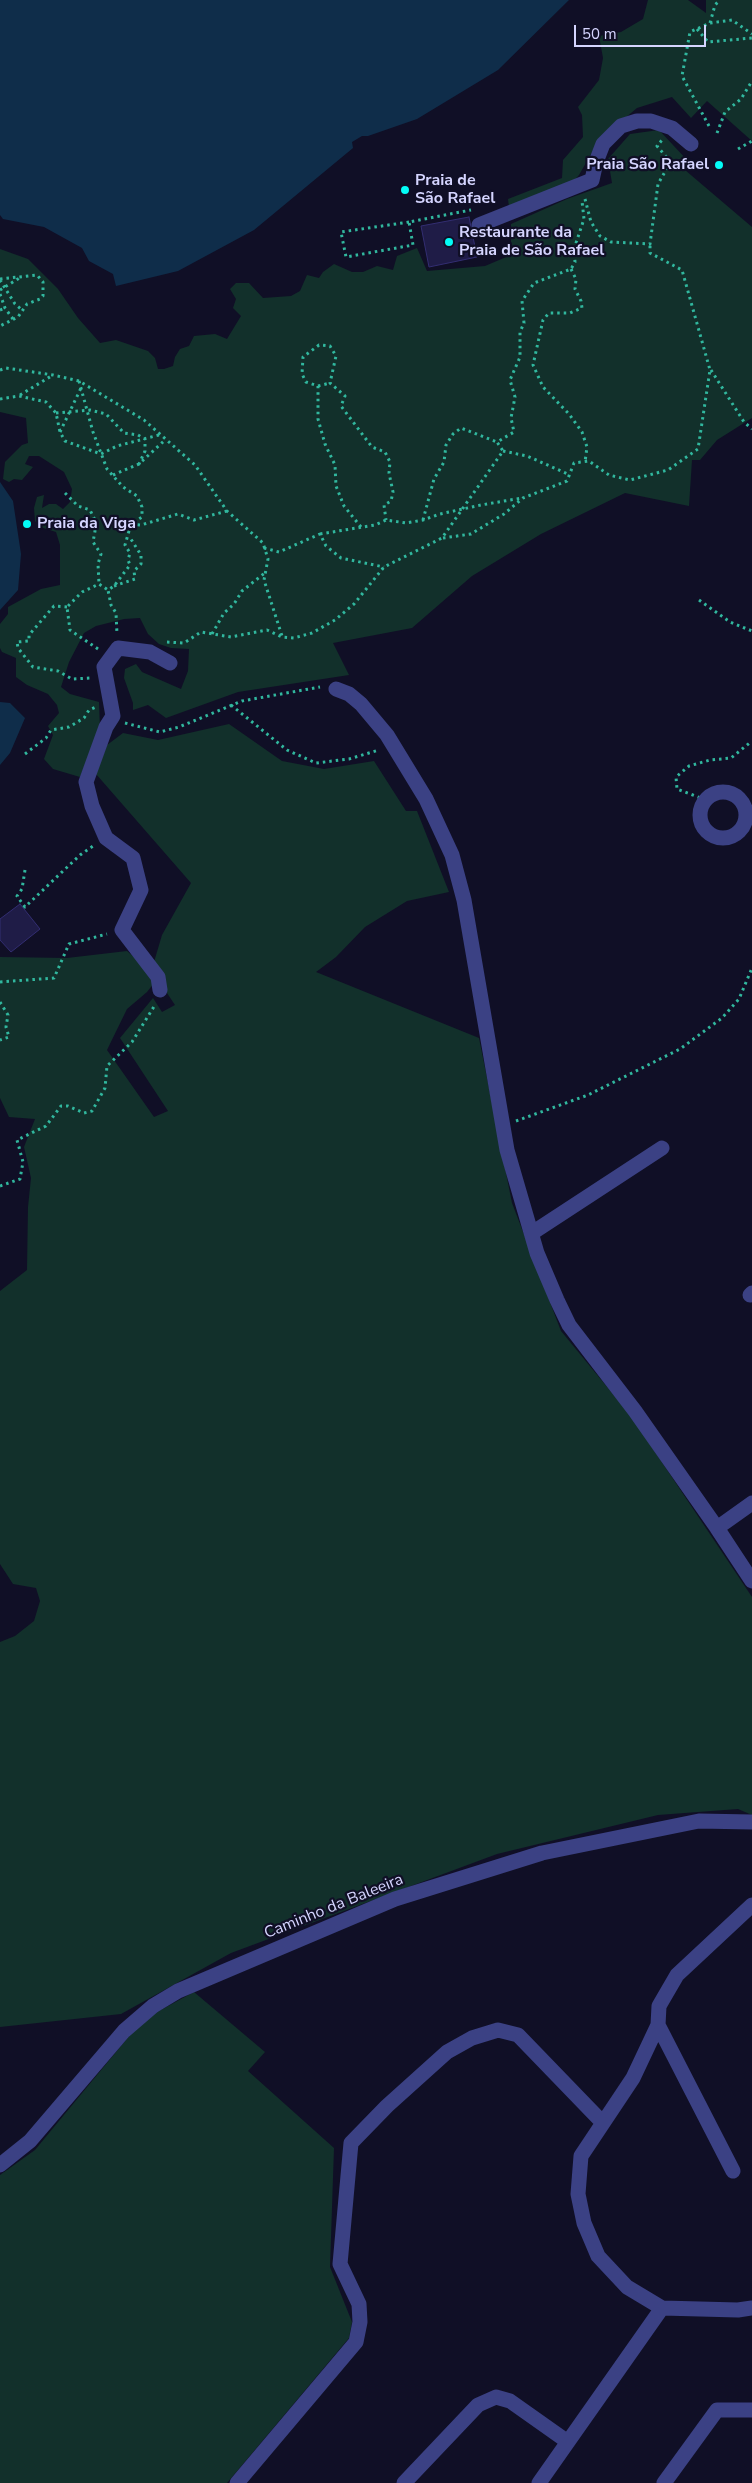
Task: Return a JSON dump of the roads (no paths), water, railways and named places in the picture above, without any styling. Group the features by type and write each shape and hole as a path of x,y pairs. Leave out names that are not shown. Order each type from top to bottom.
{"street":[{"path":"478,225 592,180 603,144 621,126 637,121 651,121 672,128 691,144"},
{"path":"160,990 158,977 122,930 141,890 133,858 106,838 92,806 86,782 106,727 113,716 104,667 115,653 150,652 170,663"},
{"path":"336,689 349,694 361,704 394,746 440,826 460,881 507,1150 537,1253 569,1325 635,1411 752,1580"},
{"path":"746,818 738,833 730,837 713,836 706,831 700,816 706,800 720,792 736,796 746,810 746,818 752,833"},
{"path":"532,1233 662,1148"},
{"path":"717,1528 752,1503"},
{"name":"Caminho da Baleeira","path":"0,2166 30,2142 124,2031 153,2006 178,1991 395,1899 542,1853 699,1821 752,1822"},
{"path":"752,1904 677,1975 659,2006 658,2025 634,2078 581,2156 578,2194 584,2223 598,2256 627,2287 662,2308 738,2310 752,2308"},
{"path":"658,2025 733,2171"},
{"path":"237,2483 356,2342 360,2322 359,2304 340,2264 351,2144 387,2106 447,2052 472,2038 498,2030 518,2035 603,2122"},
{"path":"539,2483 662,2308"},
{"path":"404,2483 478,2405 496,2397 510,2402 568,2442"},
{"path":"664,2483 717,2410 752,2410"}],"water":[{"path":"0,0 569,0 498,70 417,119 368,136 362,136 352,142 353,148 254,230 178,271 116,286 113,274 89,261 82,248 44,227 3,219 0,215"},
{"path":"0,482 13,501 21,554 18,590 0,610"},
{"path":"0,702 10,703 25,718 10,753 0,765"}],"place":[{"name":"Praia São Rafael","path":"719,165"},
{"name":"Praia de São Rafael","path":"405,190"},
{"name":"Restaurante da Praia de São Rafael","path":"449,242"},
{"name":"Praia da Viga","path":"27,524"}]}
